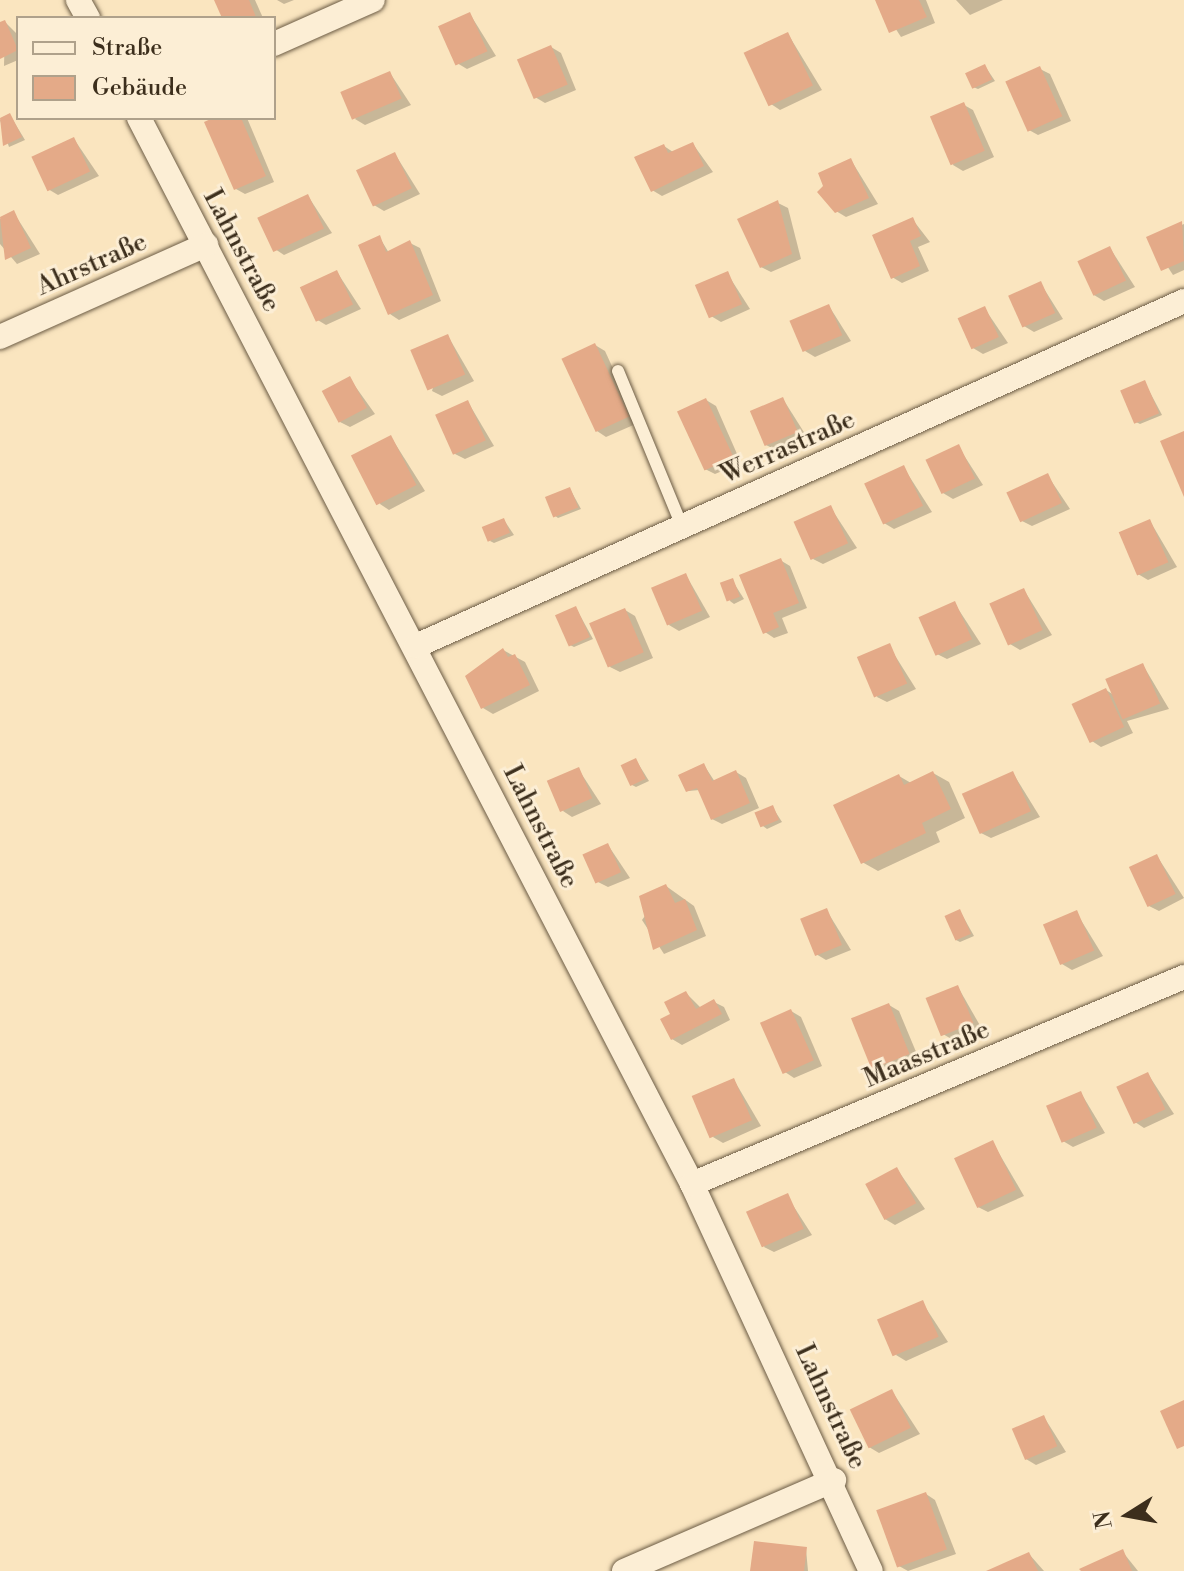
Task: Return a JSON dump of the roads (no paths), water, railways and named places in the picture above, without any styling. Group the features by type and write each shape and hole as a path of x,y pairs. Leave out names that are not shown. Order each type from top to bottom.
{"street":[{"path":"276,43 373,0"},
{"name":"Lahnstraße","path":"140,120 416,646 692,1184 834,1480 871,1571"},
{"name":"Ahrstraße","path":"0,337 206,245"},
{"name":"Werrastraße","path":"416,646 1184,301"},
{"name":"Maasstraße","path":"692,1184 1184,977"},
{"path":"624,1571 834,1480"}],"lane":[{"path":"618,371 682,526"}]}
